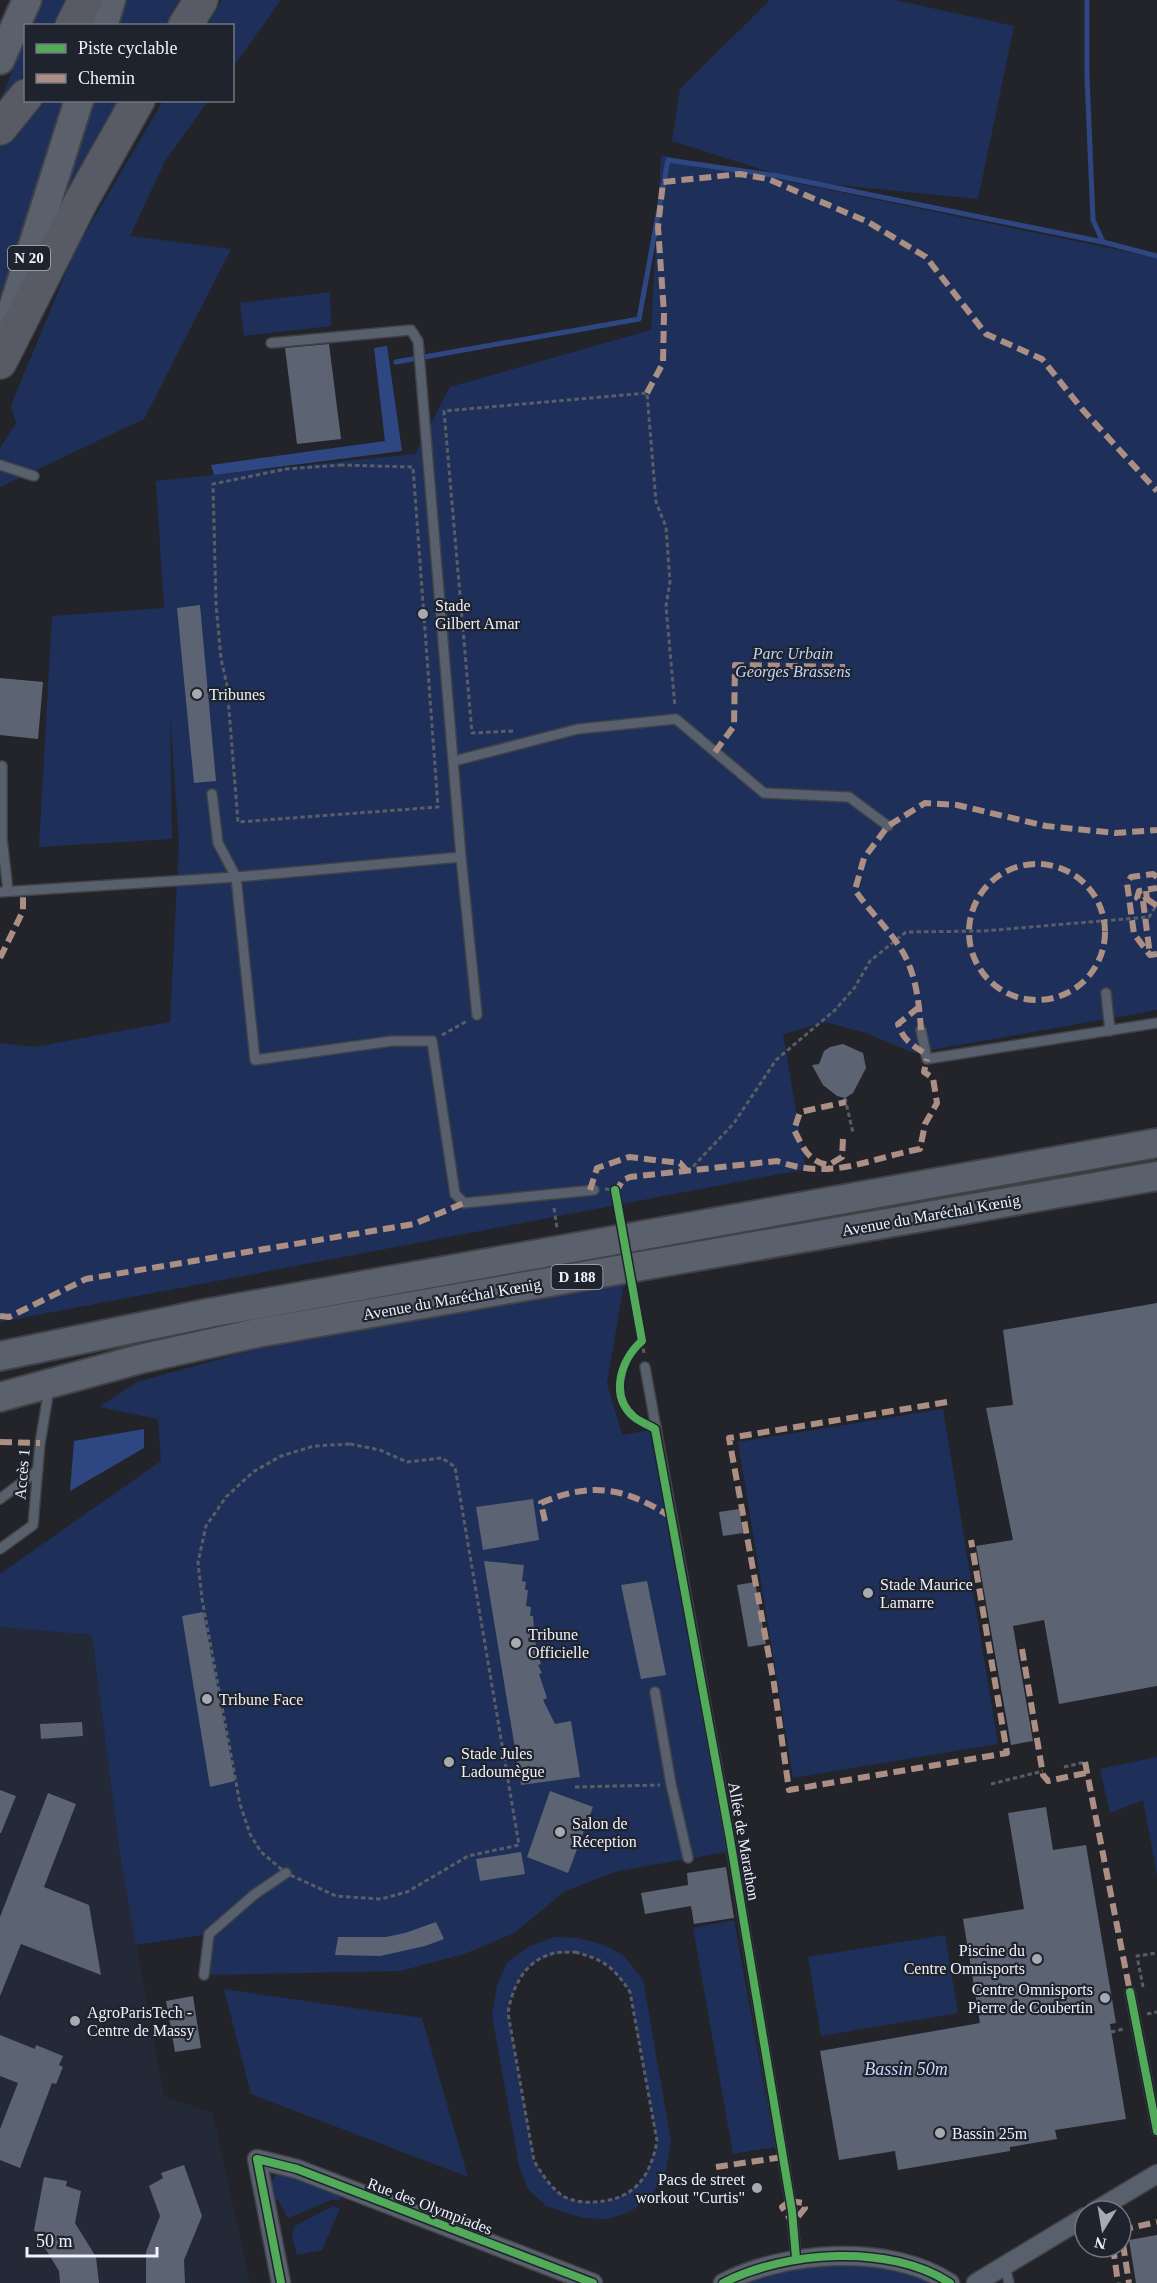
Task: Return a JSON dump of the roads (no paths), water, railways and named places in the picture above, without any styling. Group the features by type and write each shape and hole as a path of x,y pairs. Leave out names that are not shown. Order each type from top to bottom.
{"highway":[{"path":"73,24 85,0"},
{"path":"186,24 201,0"},
{"path":"0,128 24,98"},
{"path":"0,362 80,203 137,102"}],"main road":[{"path":"0,60 27,0"},
{"path":"104,24 111,0"},
{"name":"N 20","path":"0,349 78,102"},
{"name":"Avenue du Maréchal Kœnig","path":"0,1356 209,1313 1157,1143"},
{"name":"Avenue du Maréchal Kœnig","path":"0,1397 140,1359 257,1333 1157,1176"}],"street":[{"name":"Rue des Olympiades","path":"281,2283 256,2159 297,2169 592,2283"},
{"path":"1115,2199 1157,2174"},
{"path":"976,2283 1007,2275 1073,2226"},
{"path":"723,2283 796,2259 856,2257 889,2261 925,2271 950,2283"}],"lane":[{"path":"271,343 411,330 418,340 461,857 477,1015"},
{"path":"0,465 34,476"},
{"path":"454,761 578,729 676,719 765,793 849,797 888,826"},
{"path":"2,766 4,891 236,877 461,857"},
{"path":"212,794 218,843 236,877 255,1060 392,1041 432,1041 455,1194 459,1200 464,1203 594,1190"},
{"path":"1106,993 1110,1031"},
{"path":"921,1030 927,1059 1157,1023"},
{"name":"Allée de Marathon","path":"645,1367 730,1839 792,2211 796,2259"},
{"name":"Accès 1","path":"0,1548 33,1525 49,1385"},
{"path":"0,1500 38,1470"},
{"path":"655,1692 671,1784 688,1858"},
{"path":"204,1975 209,1934 255,1894 286,1874"},
{"path":"1130,1992 1157,2131"}],"waterway":[{"path":"1087,0 1087,77 1093,220 1103,242"},
{"path":"396,362 639,319 668,160 778,176 1103,242 1157,256"}],"place":[{"name":"Stade Gilbert Amar","path":"423,614"},
{"name":"Tribunes","path":"197,694"},
{"name":"Stade Maurice Lamarre","path":"868,1593"},
{"name":"Tribune Officielle","path":"516,1643"},
{"name":"Tribune Face","path":"207,1699"},
{"name":"Stade Jules Ladoumègue","path":"449,1762"},
{"name":"Salon de Réception","path":"560,1832"},
{"name":"Piscine du Centre Omnisports","path":"1037,1959"},
{"name":"Centre Omnisports Pierre de Coubertin","path":"1105,1998"},
{"name":"AgroParisTech - Centre de Massy","path":"75,2021"},
{"name":"Bassin 25m","path":"940,2133"},
{"name":"Pacs de street workout \"Curtis\"","path":"757,2188"}],"park label":[{"name":"Parc Urbain Georges Brassens","path":"793,662"}],"water label":[{"name":"Bassin 50m","path":"906,2069"}]}
